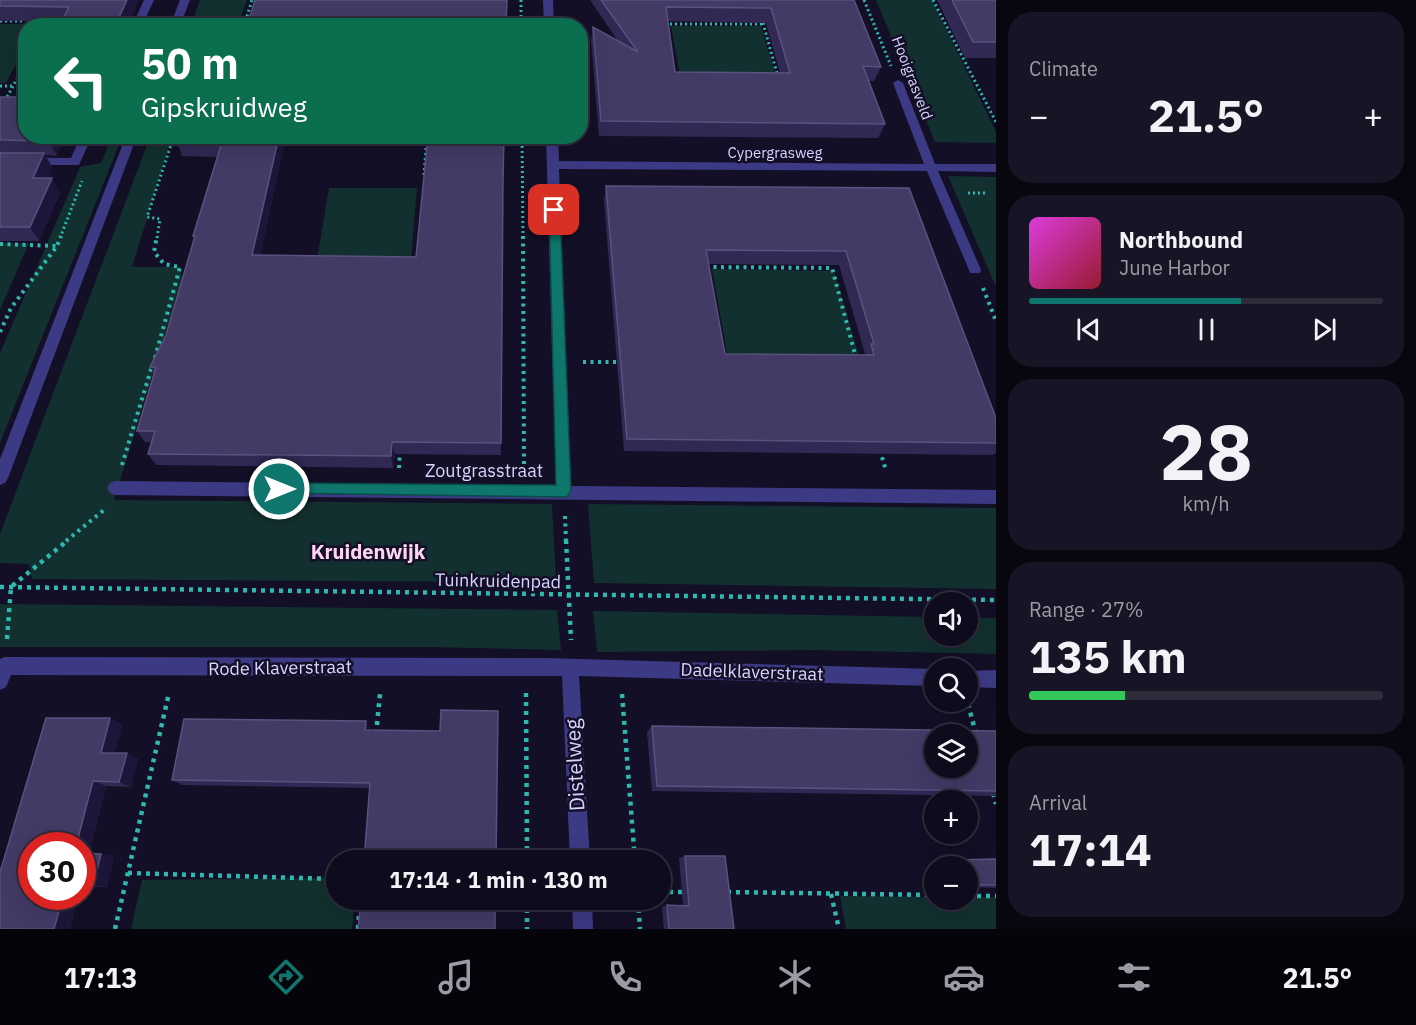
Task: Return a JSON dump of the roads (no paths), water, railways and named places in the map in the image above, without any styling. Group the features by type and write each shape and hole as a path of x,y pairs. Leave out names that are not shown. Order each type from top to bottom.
{"street":[{"path":"141,18 149,0"},
{"path":"178,18 185,0"},
{"path":"548,0 549,18"},
{"name":"Hooigrasveld","path":"898,83 931,168 975,270"},
{"path":"0,161 75,162 83,144"},
{"path":"0,478 129,144"},
{"path":"552,144 564,491"},
{"name":"Cypergrasweg","path":"553,165 996,168"},
{"name":"Zoutgrasstraat","path":"115,488 996,497"},
{"name":"Rode Klaverstraat","path":"2,674 382,666 570,668"},
{"name":"Dadelklaverstraat","path":"570,668 924,678"},
{"name":"Distelweg","path":"570,668 579,850"},
{"path":"978,679 996,679"},
{"path":"582,910 583,929"}],"district":[{"name":"Kruidenwijk","path":"368,552"}]}
